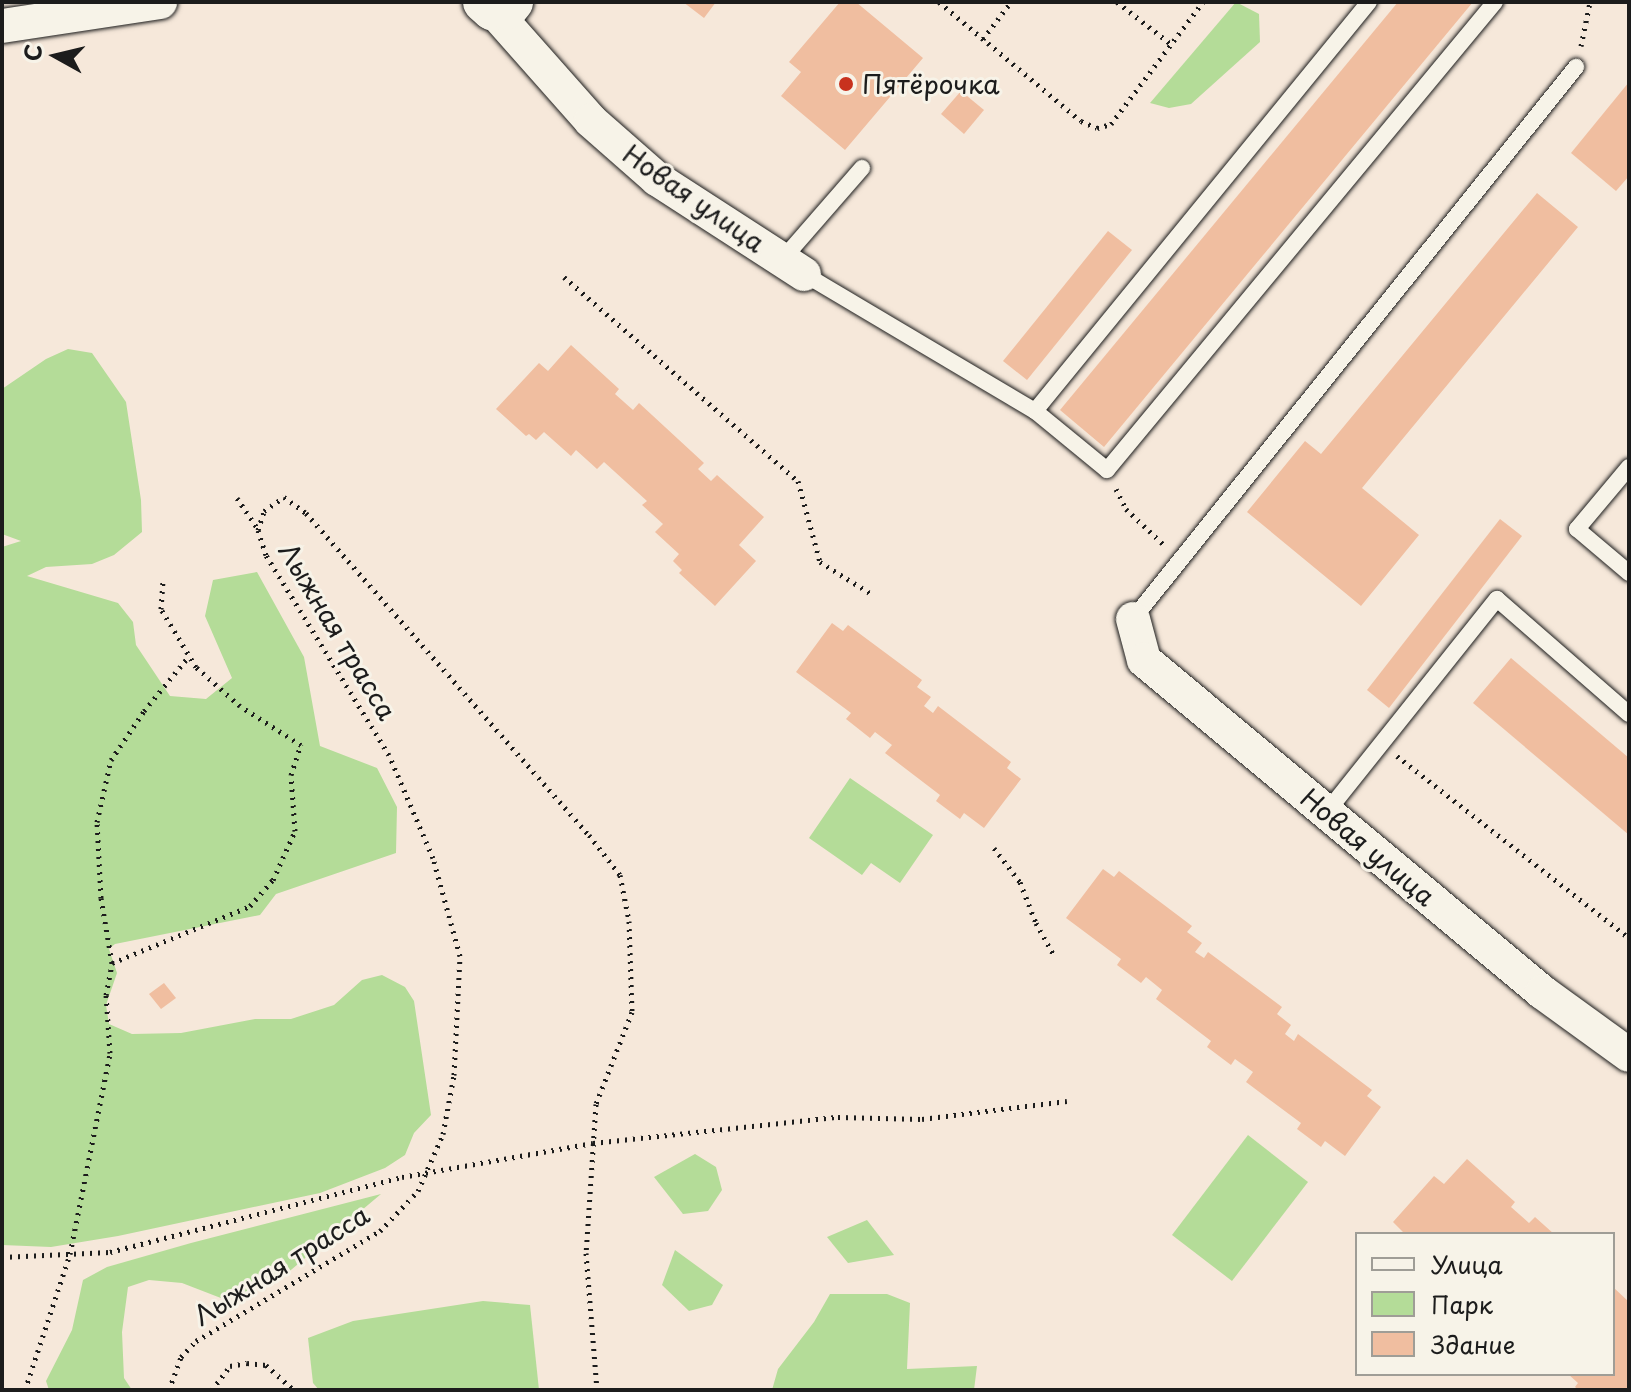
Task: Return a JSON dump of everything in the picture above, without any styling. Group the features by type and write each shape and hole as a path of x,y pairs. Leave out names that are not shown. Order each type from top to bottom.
{"street":[{"path":"2,26 160,2"},
{"name":"Новая улица","path":"496,4 591,121 657,179 793,267"},
{"name":"Новая улица","path":"1133,619 1144,660 1542,992 1629,1055"}],"lane":[{"path":"1035,411 1369,2"},
{"path":"862,168 793,267 1035,411 1107,470 1495,2"},
{"path":"1133,619 1576,67"},
{"path":"1629,467 1577,529 1629,573"},
{"path":"1326,813 1497,599 1629,714"}],"path":[{"path":"939,2 1081,121 1097,128 1111,124 1203,2"},
{"path":"983,39 1011,2"},
{"path":"1117,2 1171,44"},
{"path":"1576,67 1590,2"},
{"path":"564,277 798,481 820,562 870,593"},
{"path":"1107,470 1126,509 1181,560"},
{"name":"Лыжная трасса","path":"169,1390 181,1357 196,1341 380,1231 418,1191 443,1134 454,1075 460,956 433,858 389,755 266,555 258,530 264,511 284,497 306,513 620,875 629,921 632,1012 596,1104 586,1253 597,1390"},
{"path":"237,498 258,530"},
{"path":"112,963 250,906 273,880 295,831 291,775 301,745 240,706 196,667 161,609 163,579"},
{"path":"25,1390 70,1254 110,1053 106,995 112,963 101,898 97,822 111,760 144,711 189,656"},
{"path":"1382,743 1629,938"},
{"path":"994,848 1020,882 1036,923 1054,955"},
{"path":"2,1257 110,1252 426,1173 593,1143 838,1117 922,1119 1067,1101"},
{"path":"212,1390 230,1366 247,1363 266,1365 294,1390"}],"green space":[{"path":"1236,2 1259,14 1260,42 1191,104 1169,108 1150,103"},
{"path":"68,349 92,353 126,402 141,500 142,532 114,555 92,564 46,567 27,576 118,603 133,622 136,645 170,696 206,699 232,678 205,616 213,580 257,572 304,657 320,746 377,768 397,807 396,853 276,894 260,915 115,944 109,949 117,973 106,1005 109,1024 132,1034 181,1033 255,1019 291,1019 334,1005 362,980 382,975 405,987 414,1001 431,1115 414,1133 405,1155 385,1168 320,1193 118,1236 51,1247 2,1245 2,547 21,541 2,534 2,389 46,359"},
{"path":"850,778 933,835 900,883 871,863 862,875 809,838"},
{"path":"1248,1135 1308,1182 1232,1281 1172,1235"},
{"path":"695,1154 716,1167 722,1190 708,1211 683,1214 654,1177"},
{"path":"381,1194 285,1275 226,1300 182,1283 149,1280 128,1287 122,1332 124,1378 132,1390 49,1390 46,1381 72,1330 83,1280 107,1267"},
{"path":"867,1220 894,1255 848,1263 827,1237"},
{"path":"675,1250 723,1285 712,1305 689,1311 662,1285"},
{"path":"830,1294 887,1294 910,1303 907,1369 977,1366 974,1390 772,1390 778,1369 814,1322"},
{"path":"483,1301 530,1305 539,1390 319,1390 313,1383 308,1338 353,1321"}],"building":[{"path":"683,2 716,2 704,18"},
{"name":"Пятёрочка","path":"840,2 856,2 923,58 845,150 781,96 801,72 789,62"},
{"path":"1398,2 1473,2 1104,447 1060,410"},
{"path":"1629,82 1629,176 1616,191 1571,153"},
{"path":"961,91 984,110 964,134 941,114"},
{"path":"1537,193 1578,227 1362,488 1419,535 1361,606 1247,512 1305,441 1321,454"},
{"path":"1108,231 1132,250 1027,380 1003,361"},
{"path":"571,345 619,389 615,394 633,410 639,403 704,463 698,469 711,481 717,475 764,517 739,545 756,561 715,606 679,573 682,570 673,561 679,554 655,532 663,524 642,505 647,501 604,462 597,469 576,450 571,456 544,432 536,440 529,434 526,436 496,409 539,363 548,371"},
{"path":"1500,519 1522,536 1389,708 1367,690"},
{"path":"832,623 843,631 848,625 922,680 917,687 931,697 924,706 933,713 938,706 1011,762 1007,768 1021,779 984,828 964,813 960,819 936,801 940,795 885,753 892,745 875,732 870,738 846,719 851,713 796,672"},
{"path":"1511,658 1629,758 1629,835 1473,703"},
{"path":"1103,869 1114,877 1119,871 1192,926 1187,932 1202,943 1195,952 1204,958 1208,952 1282,1007 1277,1014 1291,1025 1285,1034 1294,1041 1298,1034 1372,1090 1367,1096 1381,1107 1345,1156 1325,1141 1321,1147 1297,1129 1301,1123 1246,1082 1253,1072 1235,1059 1231,1065 1207,1047 1211,1041 1156,999 1162,990 1146,977 1141,983 1117,965 1121,959 1066,918"},
{"path":"164,983 176,998 161,1009 149,994"},
{"path":"1467,1159 1515,1202 1511,1207 1529,1223 1535,1217 1552,1232 1403,1232 1393,1222 1434,1176 1444,1184"},
{"path":"1615,1289 1629,1302 1629,1390 1579,1390 1575,1387 1578,1383 1570,1376 1615,1376"}],"place":[{"name":"Пятёрочка","path":"846,84"}]}
